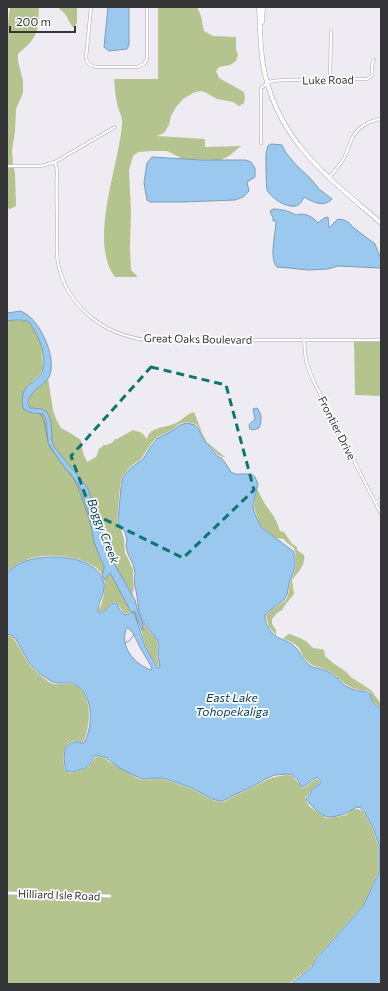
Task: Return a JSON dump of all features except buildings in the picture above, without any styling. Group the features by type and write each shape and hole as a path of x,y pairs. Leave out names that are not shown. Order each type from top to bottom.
{"main road":[{"path":"259,7 263,64 267,82 281,117 293,138 311,161 381,223"},
{"path":"260,34 263,7"}],"street":[{"path":"91,7 86,56 87,62 94,67 139,67 144,64 146,60 147,7"},
{"path":"330,80 331,31"},
{"name":"Luke Road","path":"267,82 282,80 369,78 372,74 372,63 374,60"},
{"path":"261,143 261,88 267,82"},
{"path":"329,178 345,157 354,134 368,123 381,119"},
{"path":"7,166 41,166 55,162 115,127"},
{"name":"Great Oaks Boulevard","path":"55,162 57,171 56,249 58,264 71,295 83,310 106,328 126,336 147,340 381,340"},
{"name":"Frontier Drive","path":"304,340 306,361 312,378 381,514"},
{"path":"376,502 381,500"},
{"name":"Hilliard Isle Road","path":"7,893 110,896"}],"highlighted area":[{"path":"151,367 226,385 254,490 183,558 92,513 71,456"}],"green space":[{"path":"10,7 40,7 36,34 31,42 18,54 18,61 23,81 23,93 16,109 15,132 12,150 13,165 7,165 7,32"},
{"path":"57,7 77,7 77,23 74,28 65,14"},
{"path":"158,7 197,7 201,16 204,31 213,36 236,37 236,49 238,55 236,61 230,65 219,67 216,71 219,78 244,92 245,97 244,103 239,106 233,102 217,99 205,92 200,91 193,93 183,99 176,107 164,133 157,136 205,139 205,147 241,146 229,156 220,160 183,159 167,151 138,152 133,156 129,170 131,212 130,248 131,270 138,277 115,277 107,262 104,244 107,203 120,141 122,124 122,119 116,100 114,79 158,79"},
{"path":"14,167 16,206 10,209 7,208 7,168"},
{"path":"7,321 28,321 32,325 42,346 43,368 39,376 28,385 22,405 32,413 43,414 46,419 48,443 81,489 104,566 102,574 96,568 78,559 55,556 44,556 26,560 18,563 7,571"},
{"path":"354,341 381,341 381,396 355,395"},
{"path":"48,378 53,410 56,419 61,428 81,440 83,453 87,462 96,457 99,449 104,445 110,444 115,439 133,430 142,433 147,439 152,431 176,423 194,412 207,442 226,458 218,455 205,441 196,424 187,422 179,424 172,430 157,437 141,459 131,466 122,477 117,521 124,539 125,553 133,570 134,588 132,595 111,558 88,489 54,447 51,421 38,408 30,408 28,404 34,392"},
{"path":"257,489 275,519 280,531 284,532 292,544 297,547 297,550 304,555 303,565 292,580 294,594 282,610 272,619 272,624 276,630 276,635 269,627 266,615 285,601 288,596 290,584 296,567 296,557 294,548 284,539 276,538 261,526 254,505"},
{"path":"110,573 131,612 125,614 118,603 115,602 103,611 98,612 104,593 104,579"},
{"path":"141,620 157,642 159,667 146,646 142,632"},
{"path":"290,634 306,641 313,648 324,650 325,656 333,663 352,678 371,690 381,704 381,708 372,701 371,694 367,690 354,689 329,671 310,664 298,647 290,641 283,639"},
{"path":"7,635 13,637 31,666 46,680 54,684 68,684 76,686 82,690 85,696 89,712 86,736 83,742 73,741 66,746 63,758 66,772 71,773 85,769 97,756 106,759 141,780 162,779 179,784 212,800 220,802 224,802 266,780 286,775 293,776 300,787 308,785 315,779 319,780 319,784 310,790 310,793 305,798 309,806 326,818 346,815 353,809 363,811 373,830 378,845 378,872 363,905 314,960 313,965 289,984 7,984 7,894 111,898 111,895 7,892"}],"water":[{"path":"108,7 129,7 129,45 127,49 109,51 104,47"},
{"path":"271,144 282,145 286,153 296,165 319,189 332,199 329,202 322,204 304,197 299,205 292,206 279,202 272,196 267,190 266,173 266,153 268,146"},
{"path":"152,157 201,160 245,160 251,162 255,168 255,177 247,182 249,191 243,197 235,200 150,202 147,200 144,183 147,163"},
{"path":"273,209 285,210 296,215 306,215 318,223 324,218 328,217 329,228 338,219 348,222 375,244 381,259 381,267 338,266 328,269 309,270 278,268 273,259 276,221 273,221 270,211"},
{"path":"21,311 32,319 40,330 47,343 51,357 51,371 49,377 34,391 28,399 28,404 30,408 42,409 47,412 51,421 54,447 88,489 111,558 135,600 143,625 142,631 135,612 131,612 110,573 104,579 102,574 104,566 94,542 88,511 81,489 48,443 46,419 43,414 30,412 23,408 23,392 41,374 44,367 44,361 41,345 29,322 21,320 7,321 7,313"},
{"path":"257,408 261,415 261,423 259,428 253,430 250,429 249,425 255,419 253,409"},
{"name":"East Lake Tohopekaliga","path":"187,423 195,425 205,442 217,456 224,461 231,472 235,474 251,474 255,477 258,484 253,505 254,512 261,527 293,551 295,557 295,567 287,595 284,600 265,615 269,629 274,635 296,648 305,661 314,668 329,672 349,688 358,691 366,691 371,695 371,700 381,709 381,984 291,984 313,966 315,960 363,906 379,872 379,845 374,830 364,811 359,807 342,815 330,817 319,812 306,799 311,793 311,790 320,784 320,780 318,778 315,778 306,785 300,786 298,780 293,775 275,775 223,801 220,801 212,799 179,783 162,778 142,779 121,769 107,758 96,755 86,768 73,772 66,771 64,754 67,746 70,743 75,742 84,743 89,729 90,713 87,697 83,691 74,684 53,682 38,672 28,660 15,638 7,634 7,572 20,563 38,558 70,558 91,565 103,580 104,588 98,608 99,613 102,613 114,603 117,603 119,609 125,615 134,612 145,646 158,668 160,667 158,642 143,622 139,612 133,564 126,546 127,540 125,532 118,521 123,477 132,467 143,459 158,438 180,425","holes":["128,628 133,633 151,666 151,670 139,664 127,648 125,642 126,629"]}],"waterway":[{"name":"Boggy Creek","path":"40,413 44,421 48,441"},
{"name":"Boggy Creek","path":"49,444 54,453"},
{"name":"Boggy Creek","path":"70,473 77,485 91,525"},
{"name":"Boggy Creek","path":"134,611 138,623"},
{"name":"Boggy Creek","path":"125,643 134,635"}]}
